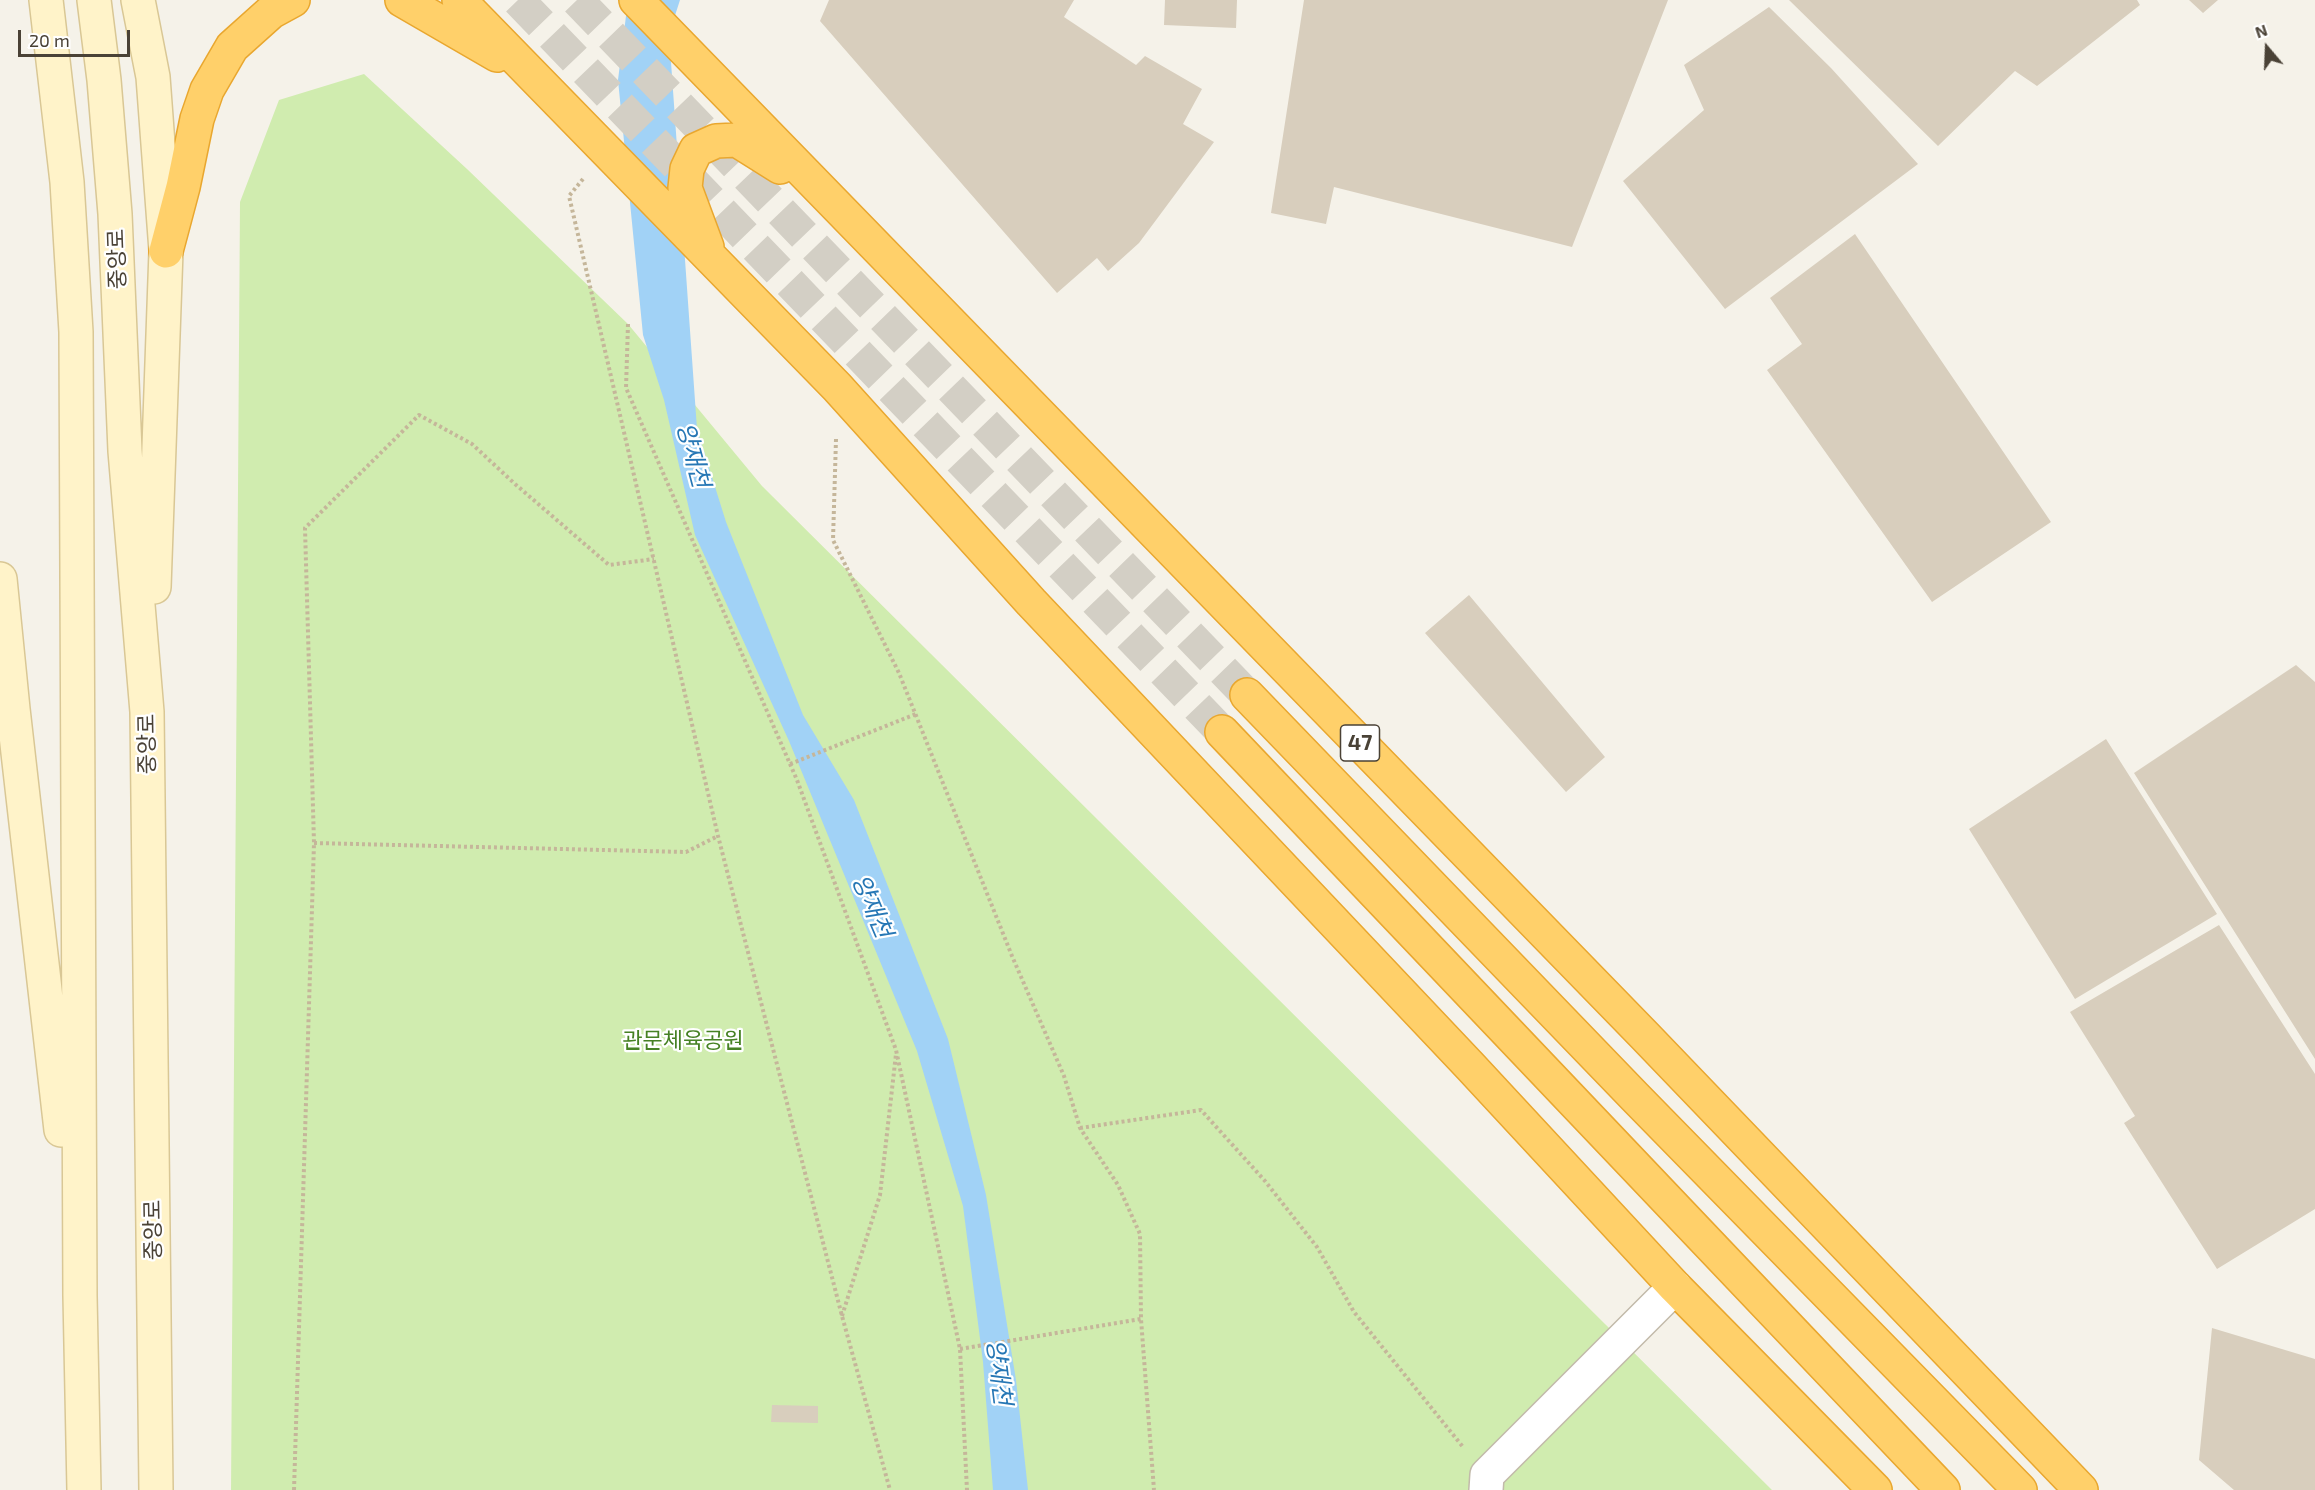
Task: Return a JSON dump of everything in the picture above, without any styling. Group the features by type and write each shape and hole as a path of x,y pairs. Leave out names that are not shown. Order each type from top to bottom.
{"highway":[{"path":"166,251 183,187 197,119 211,83 238,40 271,12 293,0"},
{"path":"402,0 526,71"},
{"path":"459,0 712,262 837,387 1031,602 1470,1066 1675,1287 1875,1490"},
{"name":"47","path":"636,0 1644,1035 2081,1490"},
{"path":"712,262 690,204 685,184 691,159 696,150 704,145 724,140 737,140 834,203"},
{"path":"1247,695 2020,1490"},
{"path":"1222,732 1943,1490"}],"street":[{"name":"중앙로","path":"46,0 67,182 76,332 80,1296 84,1490"},
{"name":"중앙로","path":"94,0 104,80 115,214 125,451 147,712 156,1490"},
{"path":"138,0 153,77 166,251 147,712"},
{"path":"0,579 80,1296"},
{"path":"1486,1483 1675,1287"}],"path":[{"path":"607,152 569,196 718,836 842,1316 890,1490"},
{"path":"628,324 626,388 790,764 896,1050 960,1349 967,1490"},
{"path":"837,387 832,540 899,673 1012,956 1064,1076 1080,1128 1118,1185 1140,1234 1141,1319 1154,1490"},
{"path":"294,1490 314,843 305,528 419,415 472,444 514,484 609,565 654,559"},
{"path":"790,764 916,714"},
{"path":"314,843 686,852 718,836"},
{"path":"842,1316 880,1195 896,1050"},
{"path":"1080,1128 1201,1110 1264,1181 1317,1247 1354,1312 1486,1483"},
{"path":"960,1349 1141,1319"}],"green space":[{"name":"관문체육공원","path":"364,74 467,169 628,324 762,486 1772,1490 231,1490 240,202 279,100"}],"water":[{"name":"양재천","path":"628,0 680,0 669,34 697,429 726,522 803,715 854,800 948,1039 986,1195 1016,1380 1028,1490 993,1490 983,1362 963,1206 917,1051 789,741 695,535 664,400 643,335 618,80"}],"building":[{"path":"829,0 1074,0 1064,17 1136,65 1145,56 1202,89 1183,124 1214,142 1139,243 1108,271 1097,258 1057,293 820,21"},
{"path":"1165,0 1237,0 1236,28 1164,25"},
{"path":"1304,0 1668,0 1572,247 1334,187 1326,224 1271,213"},
{"path":"1789,0 2137,0 2140,5 2037,86 2015,71 1938,146"},
{"path":"2189,0 2218,0 2203,13"},
{"path":"1769,7 1831,68 1918,164 1725,309 1623,181 1704,110 1684,65"},
{"path":"1855,234 2051,522 1932,602 1767,370 1802,344 1770,298"},
{"path":"1469,595 1605,757 1566,792 1425,633"},
{"path":"2296,665 2315,682 2315,1059 2134,773"},
{"path":"2106,739 2217,914 2075,999 1969,829"},
{"path":"2219,925 2315,1074 2315,1209 2217,1269 2124,1123 2135,1116 2070,1012"},
{"path":"2212,1328 2315,1359 2315,1490 2234,1490 2199,1460"},
{"path":"772,1405 818,1406 818,1423 771,1422"}],"tunnel":[{"path":"518,0 1222,732"},
{"path":"577,0 1247,695"}]}
